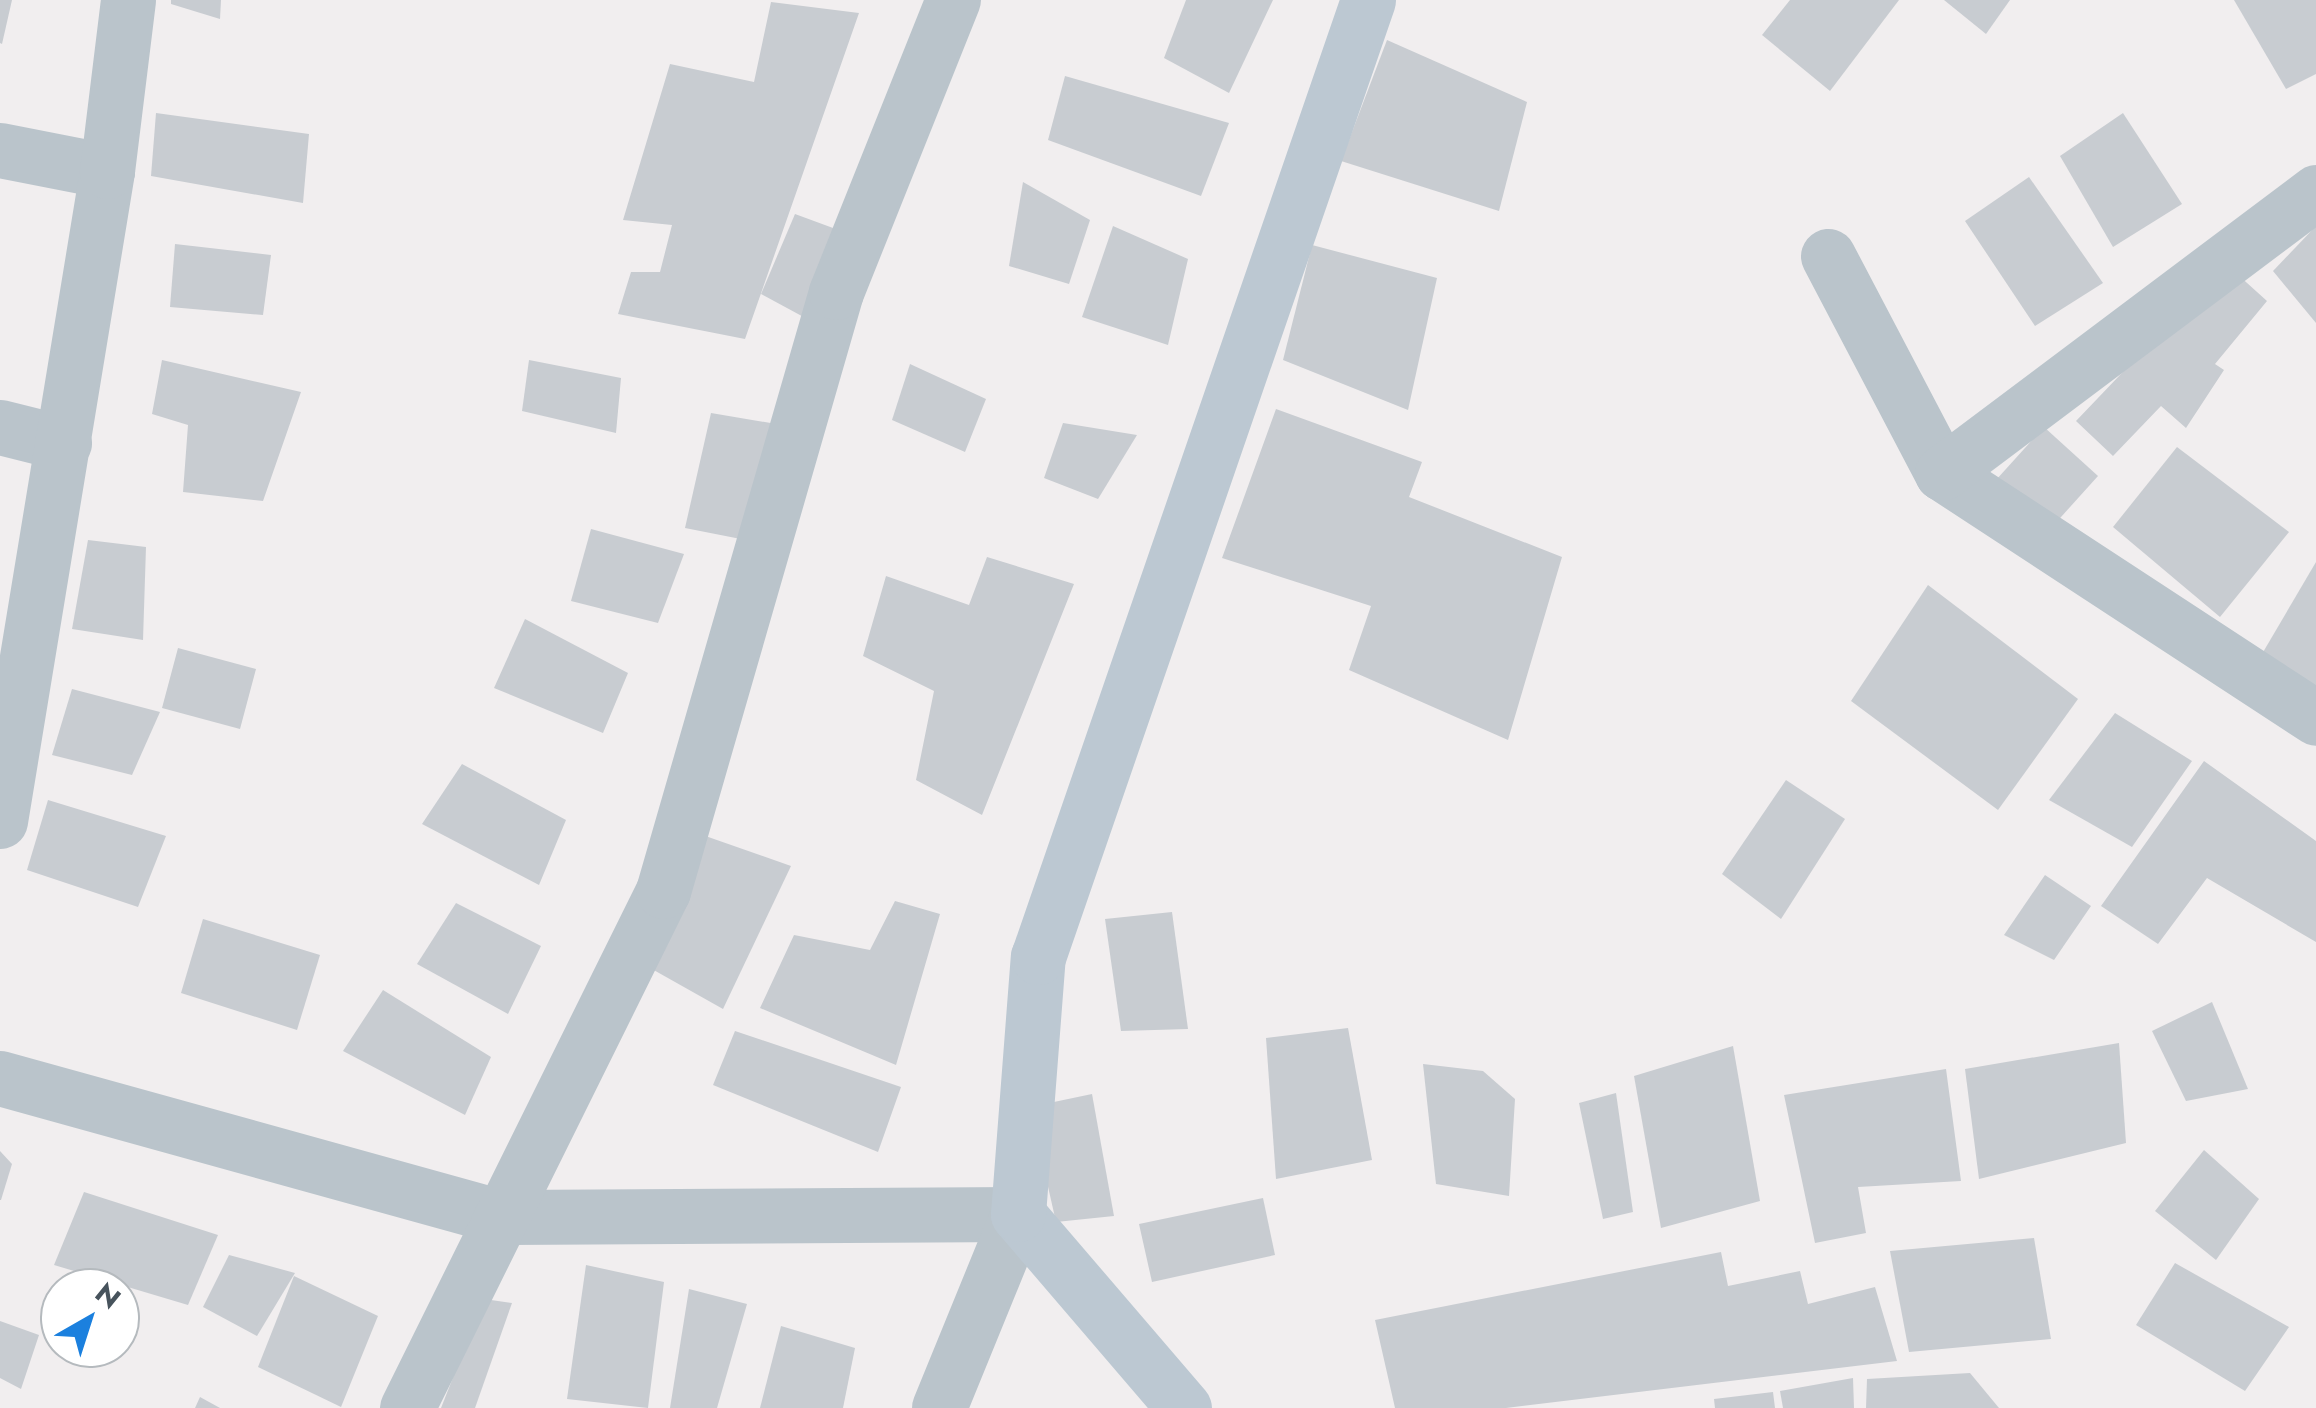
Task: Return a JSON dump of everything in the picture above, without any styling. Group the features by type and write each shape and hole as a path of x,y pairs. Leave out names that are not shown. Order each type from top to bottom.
{"main road":[{"path":"1184,1408 1018,1214 1038,957 1368,0"}],"street":[{"path":"0,821 107,171 128,0"},
{"path":"406,1408 664,890 836,292 953,0"},
{"path":"0,150 107,171"},
{"path":"1942,473 2316,192"},
{"path":"1828,256 1942,473 2316,718"},
{"path":"0,426 64,443"},
{"path":"0,1078 501,1218 1018,1214 939,1408"}],"building":[{"path":"0,0 12,0 2,44 0,43"},
{"path":"171,0 221,0 220,19 171,4"},
{"path":"1186,0 1273,0 1229,93 1164,58"},
{"path":"1790,0 1899,0 1830,91 1762,35"},
{"path":"1944,0 2010,0 1986,34"},
{"path":"2234,0 2316,0 2316,74 2286,89"},
{"path":"771,2 859,13 745,339 618,314 631,272 660,272 672,225 623,220 670,64 754,82"},
{"path":"1387,40 1527,102 1499,211 1341,161"},
{"path":"1065,76 1229,123 1201,196 1048,140"},
{"path":"156,113 309,134 303,203 151,176"},
{"path":"2123,113 2182,204 2113,247 2060,156"},
{"path":"2029,177 2103,283 2035,326 1965,221"},
{"path":"1023,182 1090,220 1069,284 1009,266"},
{"path":"795,214 852,235 811,321 761,294"},
{"path":"1113,226 1188,259 1168,345 1082,317"},
{"path":"2316,226 2316,323 2273,271"},
{"path":"175,244 271,255 263,315 170,307"},
{"path":"1312,245 1437,278 1408,410 1283,360"},
{"path":"2226,264 2267,301 2215,364 2224,370 2186,428 2161,406 2113,456 2076,421"},
{"path":"162,360 301,392 263,501 183,492 188,425 152,414"},
{"path":"529,360 621,378 616,433 522,411"},
{"path":"910,364 986,399 965,452 892,420"},
{"path":"1276,409 1422,462 1409,497 1562,557 1508,740 1349,670 1371,606 1222,558"},
{"path":"711,413 782,425 761,543 685,528"},
{"path":"1063,423 1137,435 1098,499 1044,478"},
{"path":"2044,427 2098,476 2052,527 1996,480"},
{"path":"2177,447 2289,532 2220,617 2113,527"},
{"path":"591,529 684,554 658,623 571,601"},
{"path":"88,540 146,547 143,640 72,629"},
{"path":"987,557 1074,584 982,815 916,780 934,691 863,656 886,576 969,605"},
{"path":"2316,562 2316,700 2259,659"},
{"path":"1928,585 2078,699 1998,810 1851,701"},
{"path":"525,619 628,673 603,733 494,688"},
{"path":"178,648 256,669 240,729 162,708"},
{"path":"72,689 160,712 132,775 52,755"},
{"path":"2115,713 2192,761 2132,847 2049,800"},
{"path":"2204,761 2316,841 2316,942 2207,878 2158,944 2101,906"},
{"path":"462,764 566,820 539,885 422,824"},
{"path":"1786,780 1845,819 1781,919 1722,874"},
{"path":"48,800 166,836 138,907 27,870"},
{"path":"694,832 791,866 723,1009 643,964"},
{"path":"2045,875 2091,906 2054,960 2004,935"},
{"path":"895,901 940,914 896,1065 760,1008 794,935 870,950"},
{"path":"456,903 541,946 508,1014 417,964"},
{"path":"1172,912 1188,1029 1121,1031 1105,919"},
{"path":"203,919 320,955 297,1030 181,993"},
{"path":"383,990 491,1057 465,1115 343,1051"},
{"path":"2212,1002 2248,1089 2186,1101 2152,1031"},
{"path":"1348,1028 1372,1160 1276,1179 1266,1038"},
{"path":"735,1031 901,1087 878,1152 713,1085"},
{"path":"2119,1043 2126,1143 1979,1179 1965,1069"},
{"path":"1733,1046 1760,1201 1661,1228 1634,1076"},
{"path":"1423,1064 1483,1071 1515,1099 1509,1196 1436,1184"},
{"path":"1946,1069 1961,1181 1858,1187 1866,1233 1815,1243 1784,1095"},
{"path":"1616,1093 1633,1212 1603,1219 1579,1103"},
{"path":"1092,1094 1114,1216 1056,1222 1030,1107"},
{"path":"2204,1150 2259,1199 2216,1260 2155,1211"},
{"path":"0,1151 12,1164 1,1200 0,1200"},
{"path":"84,1192 218,1235 188,1305 140,1291 140,1268 54,1265"},
{"path":"1263,1198 1275,1255 1152,1282 1139,1224"},
{"path":"2034,1238 2051,1339 1909,1352 1890,1251"},
{"path":"1721,1252 1728,1286 1800,1271 1808,1304 1875,1287 1897,1361 1506,1408 1395,1408 1375,1320"},
{"path":"229,1255 295,1273 257,1336 203,1307"},
{"path":"2175,1263 2289,1327 2245,1391 2136,1325"},
{"path":"586,1265 664,1282 648,1408 567,1399"},
{"path":"294,1276 378,1316 341,1407 258,1367"},
{"path":"689,1289 747,1304 717,1408 670,1408"},
{"path":"484,1299 512,1303 475,1408 441,1408"},
{"path":"0,1321 39,1335 21,1389 0,1378"},
{"path":"781,1326 855,1348 843,1408 760,1408"},
{"path":"1970,1373 1999,1408 1866,1408 1867,1379"},
{"path":"1853,1378 1854,1408 1783,1408 1780,1391"},
{"path":"1773,1392 1775,1408 1715,1408 1714,1399"},
{"path":"200,1397 220,1408 195,1408"}]}
